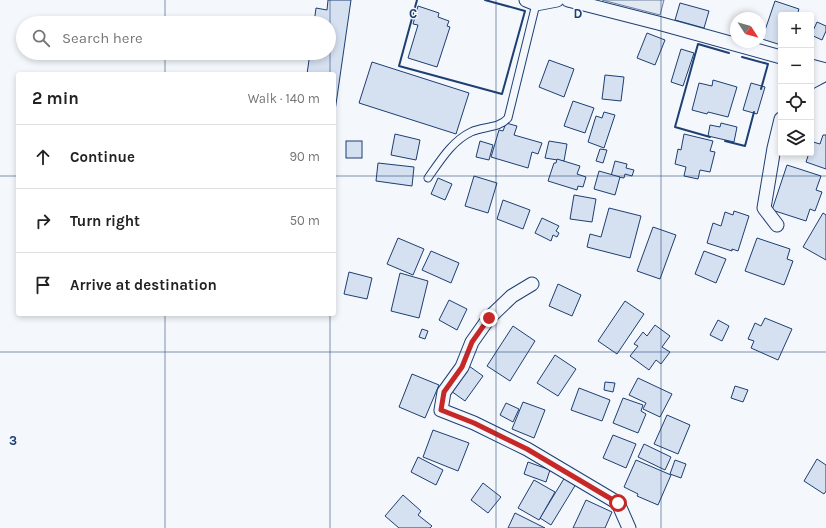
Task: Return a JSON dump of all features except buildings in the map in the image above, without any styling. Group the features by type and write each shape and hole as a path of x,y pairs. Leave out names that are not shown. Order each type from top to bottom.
{"street":[{"path":"531,2 557,0"},
{"path":"568,0 778,56"},
{"path":"814,67 826,70"},
{"path":"814,80 826,74"},
{"path":"777,225 764,208 774,148 781,120"},
{"path":"532,284 512,296 489,318 472,342 462,367 444,392 441,410 474,423 527,449 618,503 629,528"}],"lane":[{"path":"428,178 458,140 471,132 503,124 508,118 531,2"}],"shaded area":[{"path":"602,0 664,0 660,15"}],"wall":[{"path":"417,0 399,66 502,94 525,11 485,0"},
{"path":"710,137 675,127 698,44 729,53"},
{"path":"742,57 768,64 761,89"},
{"path":"725,141 745,146 754,112"}],"route":[{"path":"489,318 472,342 462,367 444,392 441,410 474,423 527,449 618,503"}]}
